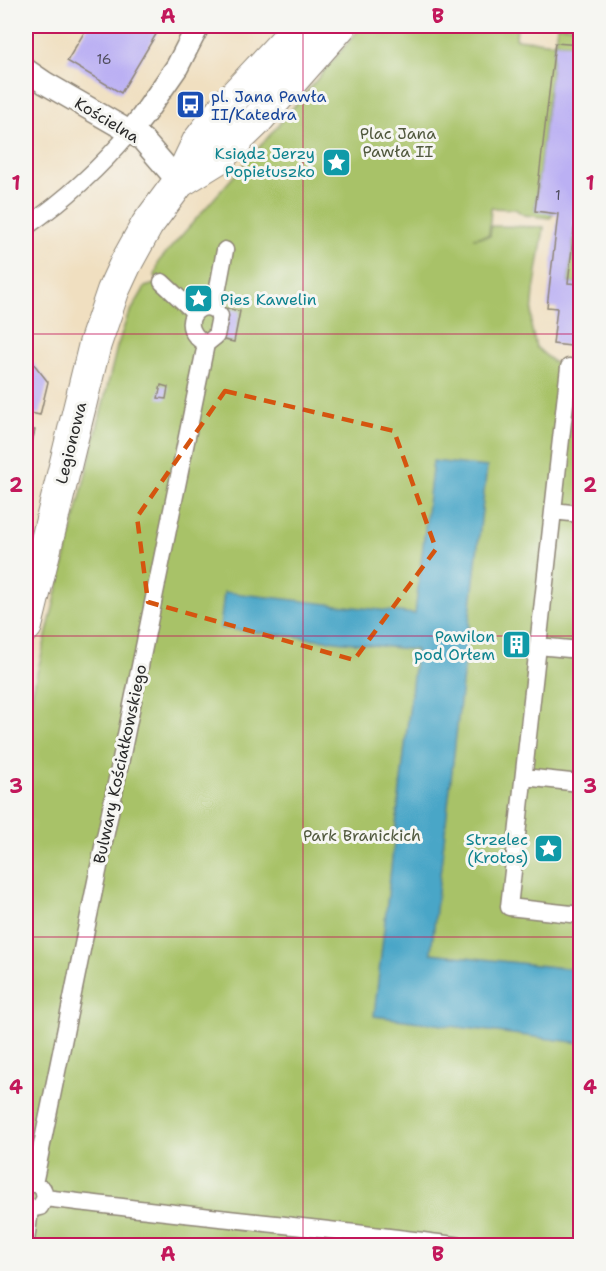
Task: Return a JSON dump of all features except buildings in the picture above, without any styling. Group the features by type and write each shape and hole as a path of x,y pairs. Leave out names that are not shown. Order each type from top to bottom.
{"main road":[{"path":"179,182 198,142 230,102 300,26"},
{"path":"179,182 218,158 255,122 340,26"},
{"name":"Legionowa","path":"26,626 95,344 113,291 147,225 179,182"}],"street":[{"path":"26,227 87,178 131,131 177,67 198,26"},
{"name":"Kościelna","path":"26,70 142,139 179,182"},
{"name":"Bulwary Kościałkowskiego","path":"45,1198 43,1189 37,1184 30,1185 206,344 216,336 220,316 214,309 225,250"},
{"path":"162,282 194,312"},
{"path":"206,344 193,334 190,327 191,318 199,309 214,309"},
{"path":"572,377 553,511 509,907 580,915"},
{"path":"553,511 580,514"},
{"path":"538,646 580,650"},
{"path":"524,777 580,783"},
{"path":"26,1241 28,1208 40,1207 45,1198 462,1245"}],"highlighted area":[{"path":"225,391 394,431 436,549 354,660 148,602 137,517"}],"green space":[{"path":"362,26 517,26 516,39 555,43 535,210 554,213 550,218 524,215 515,209 491,208 489,235 473,238 490,236 491,226 544,227 531,326 536,347 568,375 580,376 580,1245 26,1246 26,718 117,347 127,318 145,287 161,282 155,276 159,261"},
{"path":"557,26 580,26 580,45 555,43"},
{"path":"575,228 580,229 580,284 568,283"}],"water":[{"path":"433,461 487,467 431,953 580,970 580,1043 374,1016 416,650 220,628 224,592 415,614"}],"place":[{"name":"pl. Jana Pawła II/Katedra","path":"190,105"},
{"name":"Ksiądz Jerzy Popiełuszko","path":"336,162"},
{"name":"Pies Kawelin","path":"199,299"},
{"name":"Pawilon pod Orłem","path":"516,645"},
{"name":"Strzelec (Krotos)","path":"549,848"}],"park label":[{"name":"Plac Jana Pawła II","path":"398,142"},
{"name":"Park Branickich","path":"362,835"}]}
